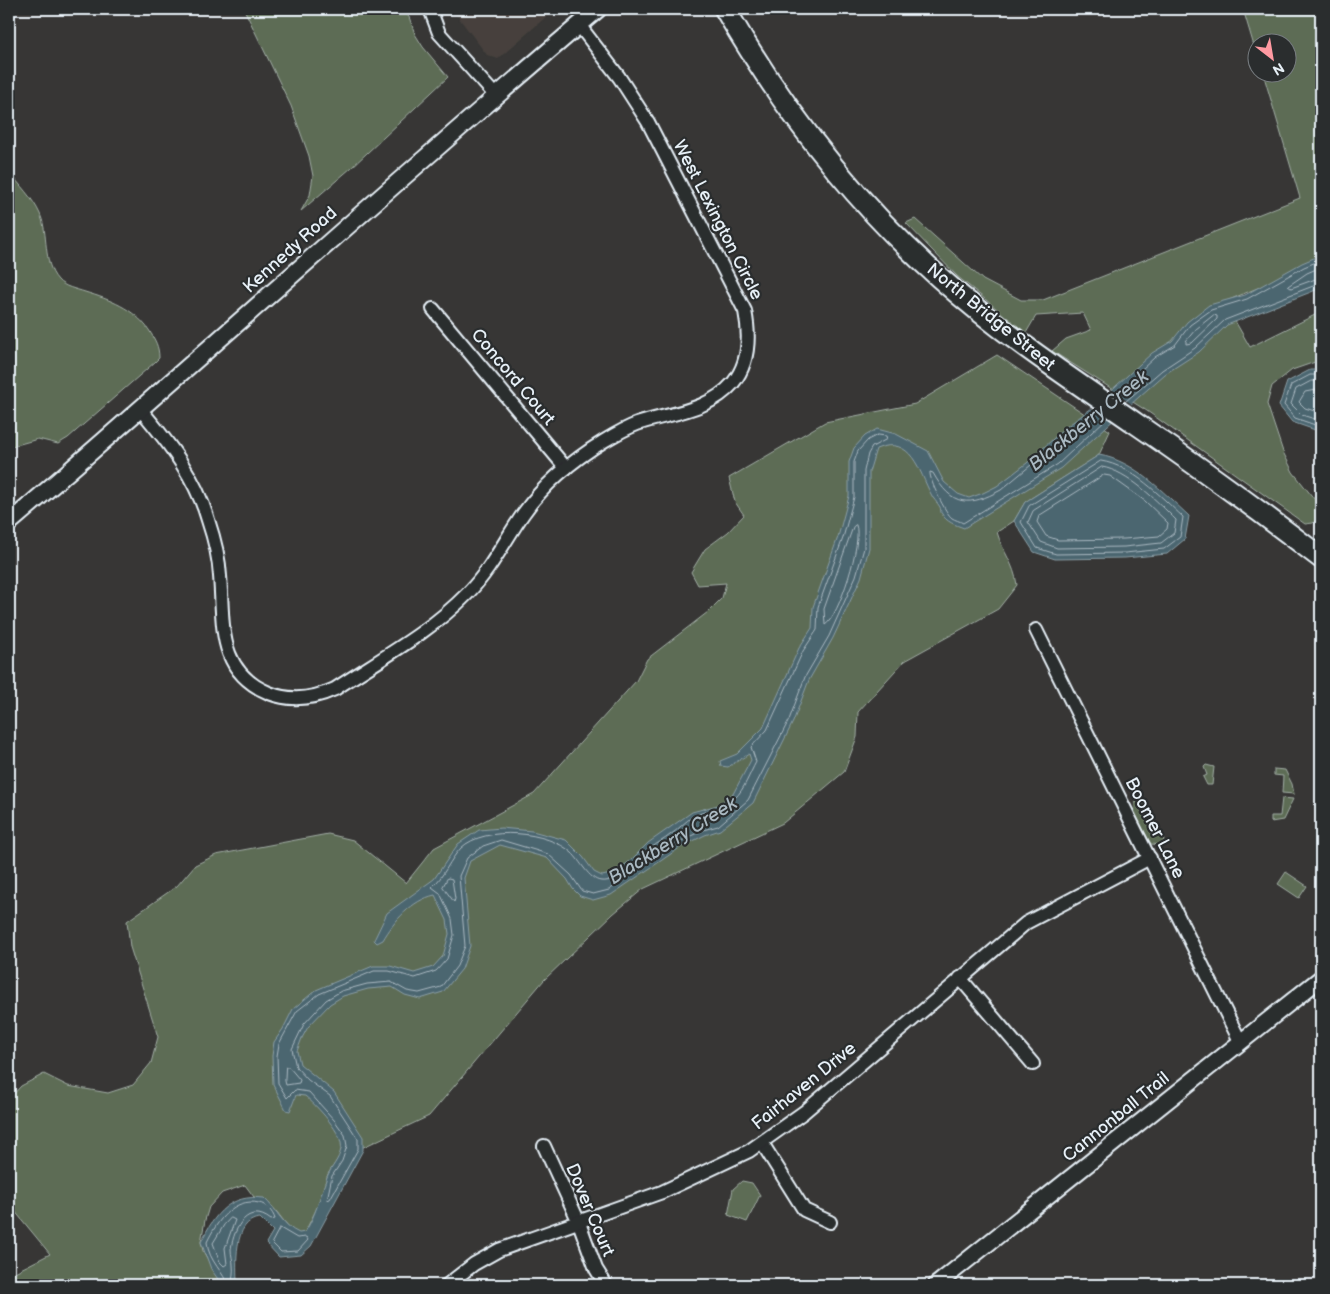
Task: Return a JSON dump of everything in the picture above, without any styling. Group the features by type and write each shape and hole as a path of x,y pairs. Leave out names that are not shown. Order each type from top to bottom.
{"highway":[{"name":"North Bridge Street","path":"725,9 750,52 805,133 873,214 939,278 1066,377 1247,501 1321,558"}],"main road":[{"name":"Kennedy Road","path":"9,523 141,410 495,94 598,9"}],"street":[{"path":"430,9 439,33 495,94"},
{"name":"West Lexington Circle","path":"141,410 180,459 203,504 216,548 224,639 228,654 241,674 258,688 283,698 301,700 335,689 443,616 468,594 524,513 566,468 628,428 687,411 712,400 724,392 739,374 747,354 749,340 745,312 648,122 624,84 579,25"},
{"name":"Concord Court","path":"433,309 566,468"},
{"name":"Boomer Lane","path":"1036,630 1240,1041"},
{"name":"Fairhaven Drive","path":"446,1285 480,1260 498,1250 688,1182 762,1143 804,1112 1026,923 1150,858"},
{"path":"960,978 1033,1064"},
{"name":"Cannonball Trail","path":"936,1285 1321,978"},
{"path":"762,1143 804,1210 830,1222"},
{"name":"Dover Court","path":"544,1146 578,1220 596,1268 606,1285"}],"shaded area":[{"path":"452,9 555,9 498,59 487,55"}],"green space":[{"path":"244,9 407,9 406,14 409,17 415,34 423,47 448,77 351,168 301,211 310,195 313,176 309,156 291,106"},
{"path":"1243,9 1321,9 1321,275 1305,268 1224,302 1250,347 1321,312 1321,360 1292,370 1272,386 1267,404 1283,452 1293,472 1319,505 1318,518 1313,523 1305,524 1147,411 1052,351 1066,339 1091,330 1083,313 1036,316 1026,333 957,276 906,223 915,219 983,280 1021,300 1043,300 1300,198 1266,82 1298,82 1298,32 1250,32"},
{"path":"9,171 30,197 40,214 50,265 58,280 67,286 104,298 129,310 149,330 158,350 159,358 155,362 68,438 58,444 38,439 9,447"},
{"path":"997,355 1110,431 1099,455 1025,502 1014,521 997,532 1016,577 1017,585 998,609 904,661 858,712 857,737 844,772 783,823 643,889 613,914 544,980 429,1116 338,1159 328,1174 317,1208 305,1232 299,1234 292,1230 273,1207 262,1199 254,1197 245,1185 222,1193 209,1207 201,1242 203,1251 222,1285 9,1285 9,1275 50,1254 9,1204 9,1099 21,1086 44,1074 68,1086 108,1093 133,1085 151,1063 158,1037 130,947 127,921 177,886 195,865 216,855 328,834 353,840 406,883 434,848 534,794 636,681 647,659 708,612 722,598 726,583 698,585 691,572 705,549 728,532 744,515 735,502 729,478 825,422 915,404"},
{"path":"1206,765 1214,767 1212,785 1207,785 1203,777 1207,775 1204,767"},
{"path":"1274,769 1285,770 1292,784 1294,794 1282,793 1283,776 1274,775"},
{"path":"1282,798 1293,799 1283,820 1271,822 1271,816 1280,816"},
{"path":"1141,799 1145,802 1164,840 1162,845 1151,844 1134,813 1135,803"},
{"path":"1286,872 1307,886 1299,898 1278,884"},
{"path":"742,1181 752,1183 760,1195 747,1222 728,1215 733,1189"}],"water":[{"name":"Blackberry Creek","path":"1321,255 1321,288 1227,325 1199,352 1165,374 1061,468 964,528 951,523 944,517 918,466 906,451 898,447 888,446 876,449 869,472 869,548 861,578 833,638 809,680 793,722 753,803 720,830 681,847 611,895 593,900 580,896 547,858 500,845 470,861 464,878 470,946 462,969 443,992 420,999 405,995 392,987 368,989 343,996 330,1004 308,1027 302,1038 297,1051 300,1064 334,1092 363,1137 363,1150 311,1246 301,1255 279,1257 266,1243 273,1231 260,1218 251,1221 240,1235 237,1256 237,1285 222,1285 211,1269 201,1242 218,1214 242,1199 264,1198 293,1230 299,1233 305,1232 315,1212 327,1177 339,1157 341,1149 339,1136 334,1128 305,1096 296,1095 290,1111 286,1110 273,1084 272,1056 274,1042 293,1009 316,990 373,966 390,966 414,973 433,967 443,956 449,934 447,920 435,895 411,906 404,912 383,940 377,943 374,940 387,913 434,879 458,844 479,830 501,828 532,831 566,840 583,857 594,872 602,876 611,874 629,862 648,843 692,812 718,805 733,794 751,760 749,754 728,767 721,766 720,761 737,754 763,728 799,648 812,628 813,607 838,537 849,496 849,462 854,448 865,436 877,429 896,434 928,451 944,482 958,494 969,498 983,493 997,486 1027,463 1066,427 1092,408 1152,353 1172,341 1187,322 1209,305 1245,295 1302,263"},
{"path":"1310,370 1321,370 1321,432 1292,422 1279,406 1287,382"},
{"path":"1099,455 1125,464 1148,479 1189,516 1185,539 1167,554 1125,558 1055,559 1034,552 1014,521 1025,502"}],"pier":[{"path":"1109,388 1133,405 1113,422 1089,407"}]}
